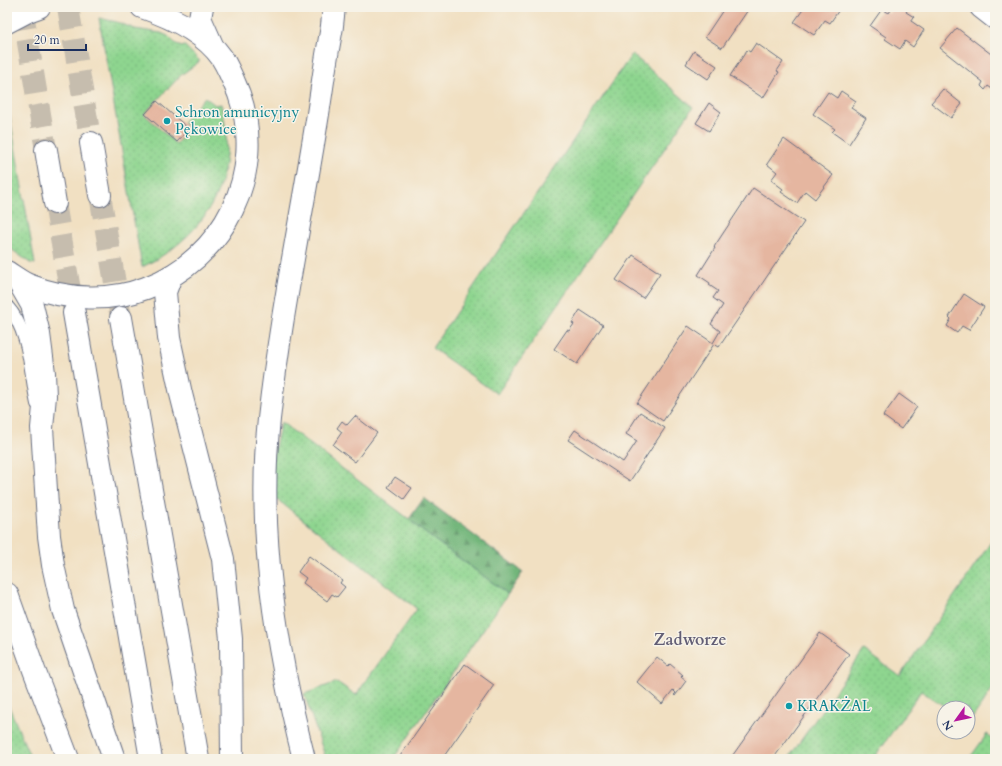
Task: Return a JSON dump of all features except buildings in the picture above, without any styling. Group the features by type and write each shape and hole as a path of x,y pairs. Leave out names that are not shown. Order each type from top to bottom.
{"main road":[{"path":"7,22 38,7"},
{"path":"12,276 29,286 67,296 107,297 134,292 171,276 197,258 226,222 236,203 246,165 248,143 244,112 234,80 223,59 212,46 180,22 145,7"},
{"path":"202,7 200,18 212,46"},
{"path":"304,759 292,712 279,647 272,596 266,514 267,455 269,420 279,341 334,7"},
{"path":"981,7 995,18"},
{"path":"91,143 100,195"},
{"path":"46,150 56,203"},
{"path":"12,276 32,305 44,373 45,396 42,428 49,536 53,565 63,610 114,759"},
{"path":"171,276 165,292 169,338 181,394 223,559 231,639 232,759"},
{"path":"74,313 151,759"},
{"path":"121,318 198,759"},
{"path":"7,594 68,759"}],"lane":[{"path":"7,306 11,310 23,334 30,359 33,388 42,428"}],"green space":[{"path":"99,18 117,22 135,29 161,33 168,36 181,47 185,46 200,61 181,75 144,114 176,144 190,128 183,122 205,97 215,105 221,104 226,131 226,156 222,179 213,201 201,221 185,238 165,254 142,267"},
{"path":"632,54 693,107 497,394 432,348"},
{"path":"7,99 35,264 30,263 7,246"},
{"path":"281,422 409,519 425,533 508,594 393,759 326,759 304,694 337,682 356,695 417,609 265,490"},
{"path":"424,498 523,572 508,594 425,533 409,519"},
{"path":"995,536 995,685 976,713 976,700 936,701 921,691 873,759 788,759 864,650 900,676"},
{"path":"7,702 31,759 7,759"},
{"path":"987,734 995,740 995,759 969,759"}],"tunnel":[{"path":"22,7 46,150"},
{"path":"68,7 91,143"},
{"path":"100,195 121,318"},
{"path":"55,203 74,313"}],"place":[{"name":"Schron amunicyjny Pękowice","path":"167,121"},
{"name":"KRAKŻAL","path":"789,706"}],"district":[{"name":"Zadworze","path":"690,640"}]}
